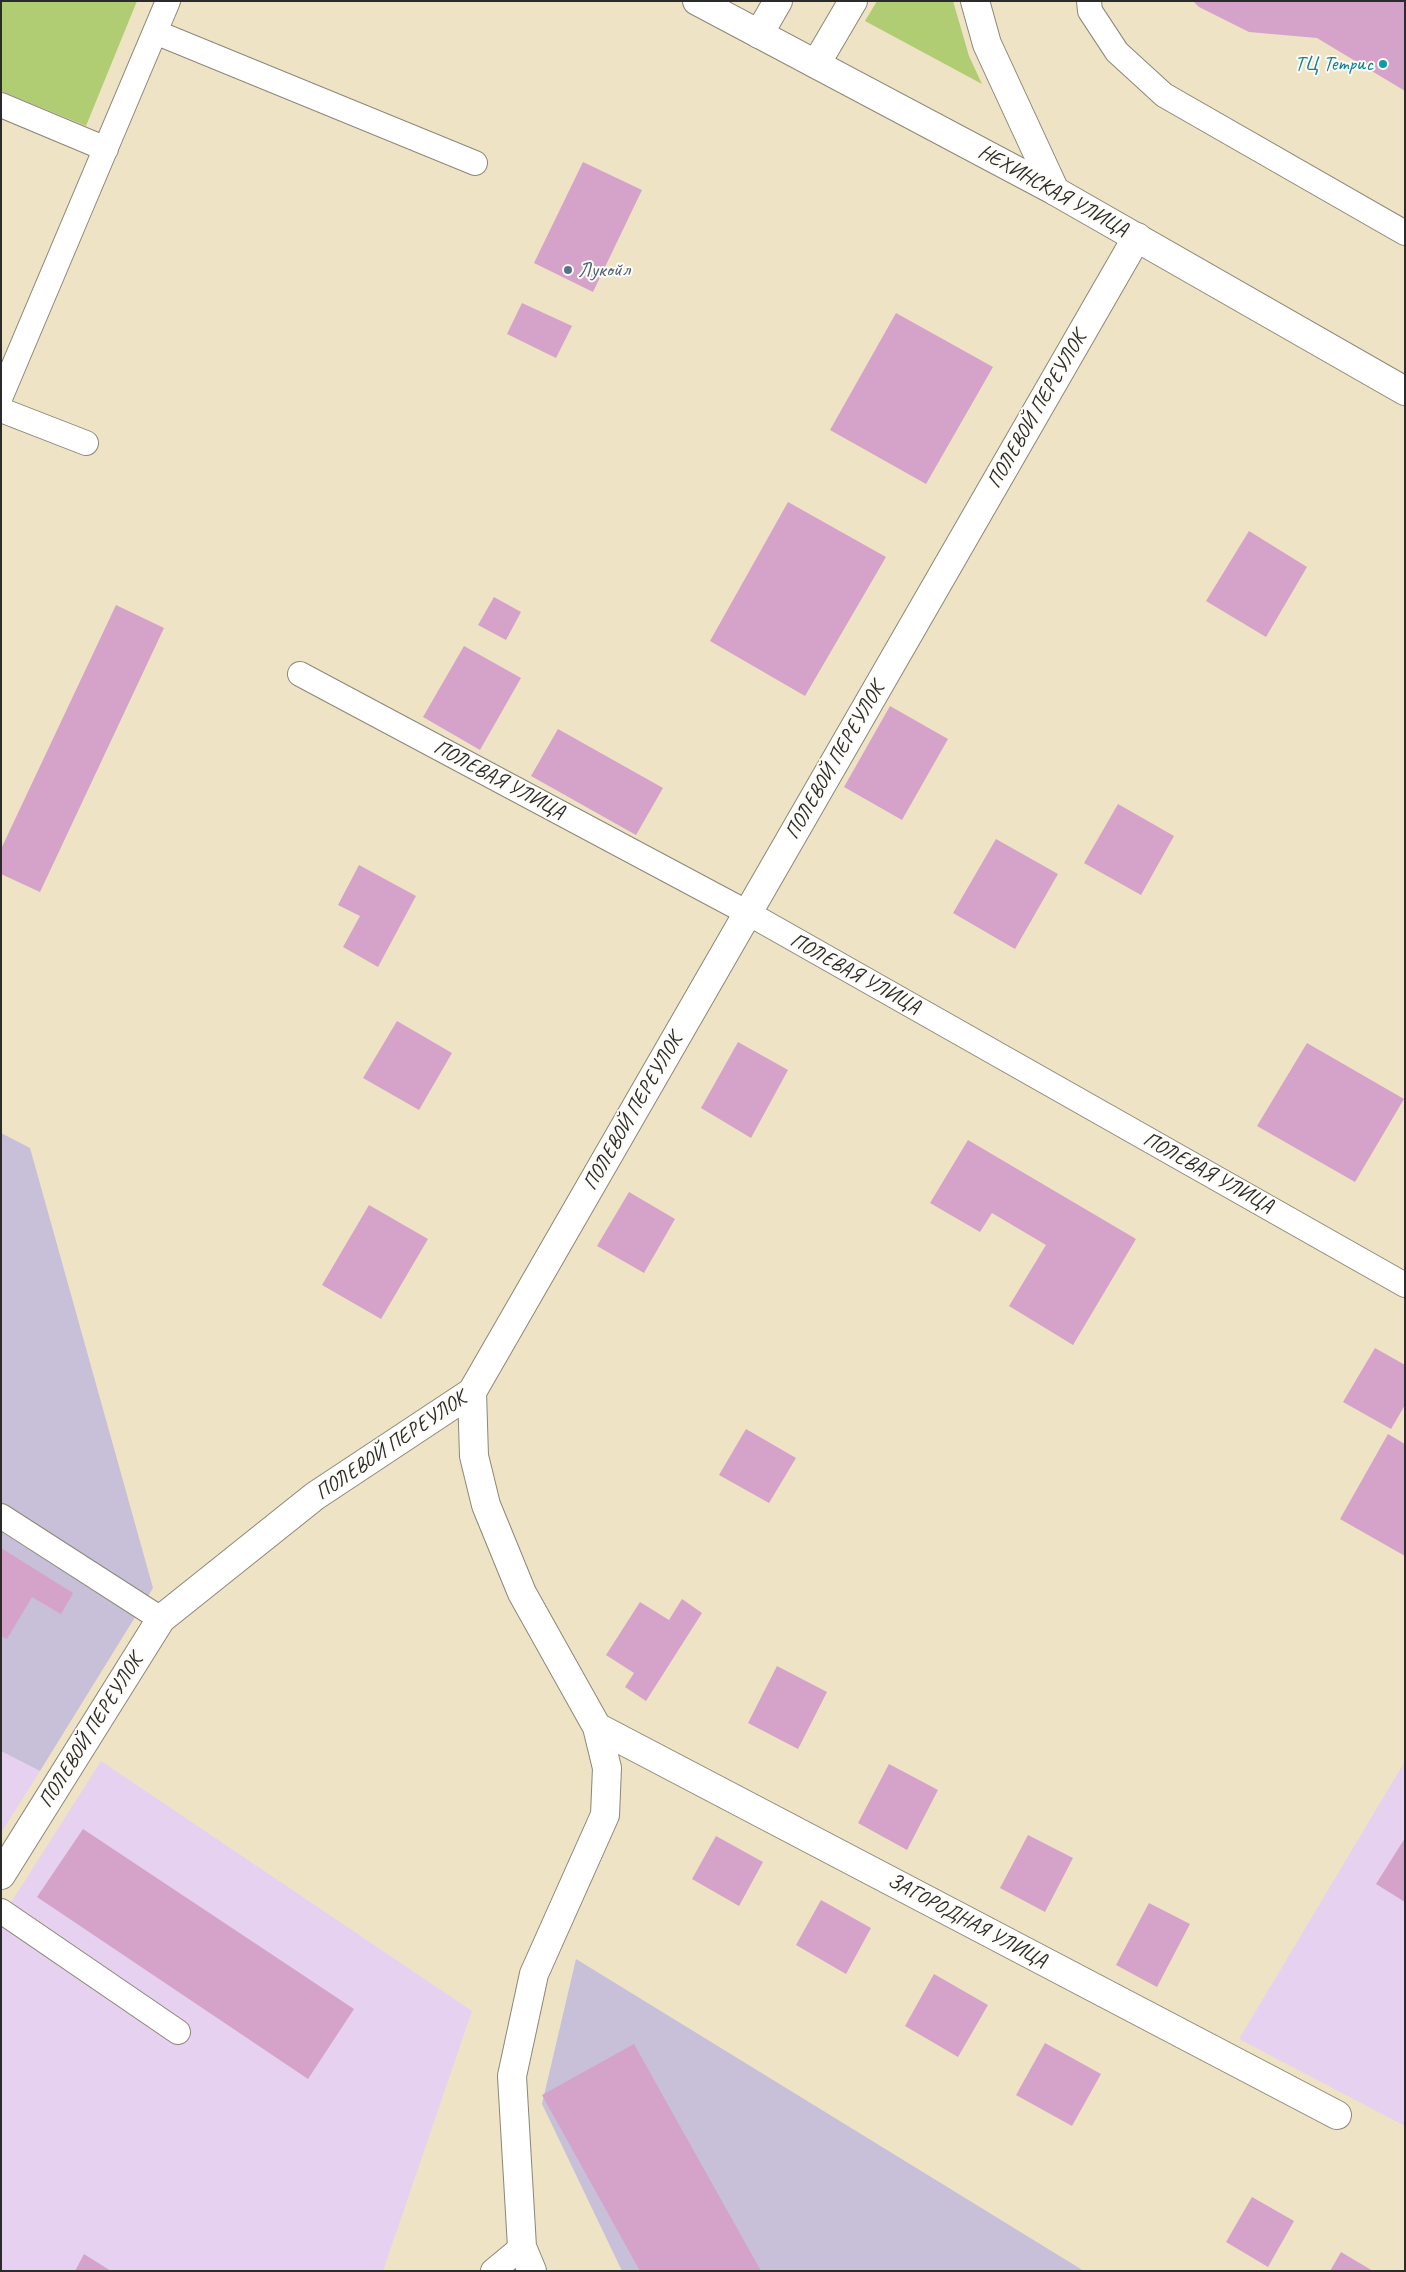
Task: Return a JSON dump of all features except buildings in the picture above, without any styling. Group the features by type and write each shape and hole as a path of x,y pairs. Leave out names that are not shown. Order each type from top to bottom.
{"street":[{"name":"НЕХИНСКАЯ УЛИЦА","path":"697,1 1054,191 1405,391"},
{"path":"759,34 778,1"},
{"path":"816,64 853,1"},
{"path":"975,1 987,44 1054,191"},
{"name":"ПОЛЕВОЙ ПЕРЕУЛОК","path":"1,1875 161,1619 315,1496 472,1392 1137,237"},
{"path":"472,1392 474,1456 486,1505 522,1593 597,1727 606,1768 604,1815 534,1974 512,2076 527,2259"},
{"name":"ЗАГОРОДНАЯ УЛИЦА","path":"597,1727 1337,2115"}],"lane":[{"path":"1,396 168,1"},
{"path":"1089,1 1090,11 1117,52 1164,95 1405,233"},
{"path":"155,32 474,163"},
{"path":"1,105 106,149"},
{"path":"1,410 86,443"},
{"name":"ПОЛЕВАЯ УЛИЦА","path":"300,674 748,913 1405,1285"},
{"path":"1,1516 161,1619"},
{"path":"1,1911 178,2032"},
{"path":"493,2271 527,2259"}],"shaded area":[{"path":"1,1133 30,1148 153,1588 40,1771 1,1751"},
{"path":"1,1751 40,1771 1,1833"},
{"path":"101,1761 472,2011 383,2271 1,2271 1,1918"},
{"path":"1405,1761 1405,2126 1239,2039"},
{"path":"576,1959 1084,2271 622,2271 542,2104"}],"green space":[{"path":"1,1 137,1 86,126 1,91"},
{"path":"877,1 953,1 969,56 982,84 865,21"}],"place":[{"name":"ТЦ Тетрис","path":"1383,64"},
{"name":"Лукойл","path":"568,270"}]}
